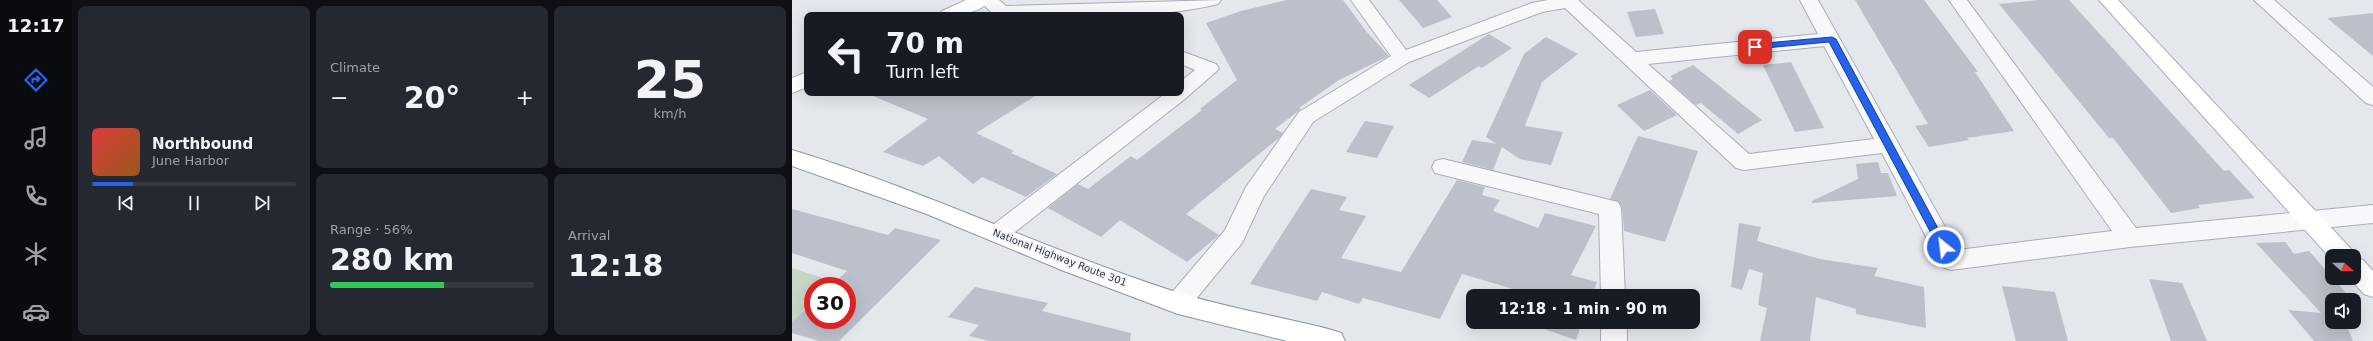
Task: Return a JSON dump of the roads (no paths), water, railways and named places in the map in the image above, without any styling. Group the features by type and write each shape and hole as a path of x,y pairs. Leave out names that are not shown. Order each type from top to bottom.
{"main road":[{"path":"955,12 981,0"},
{"path":"2108,0 2336,249"},
{"path":"792,86 804,80"},
{"name":"National Highway Route 301","path":"792,158 932,206 1178,303 1332,341"},
{"path":"2361,274 2373,286"}],"street":[{"path":"988,0 1001,12 1171,7 1212,0"},
{"path":"1360,0 1402,58"},
{"path":"1809,0 1832,39 1887,145 1951,260 2130,238 2310,222 2373,214"},
{"path":"1958,0 2130,238"},
{"path":"2264,0 2373,98"},
{"path":"1178,303 1234,236 1254,193 1306,117 1402,58 1538,7 1568,1 1744,162 1887,145"},
{"path":"1633,59 1832,39"},
{"path":"1184,57 1209,69 1184,89"},
{"path":"998,233 1175,96"},
{"path":"1442,167 1610,208 1613,289"},
{"path":"1614,329 1614,341"}]}
